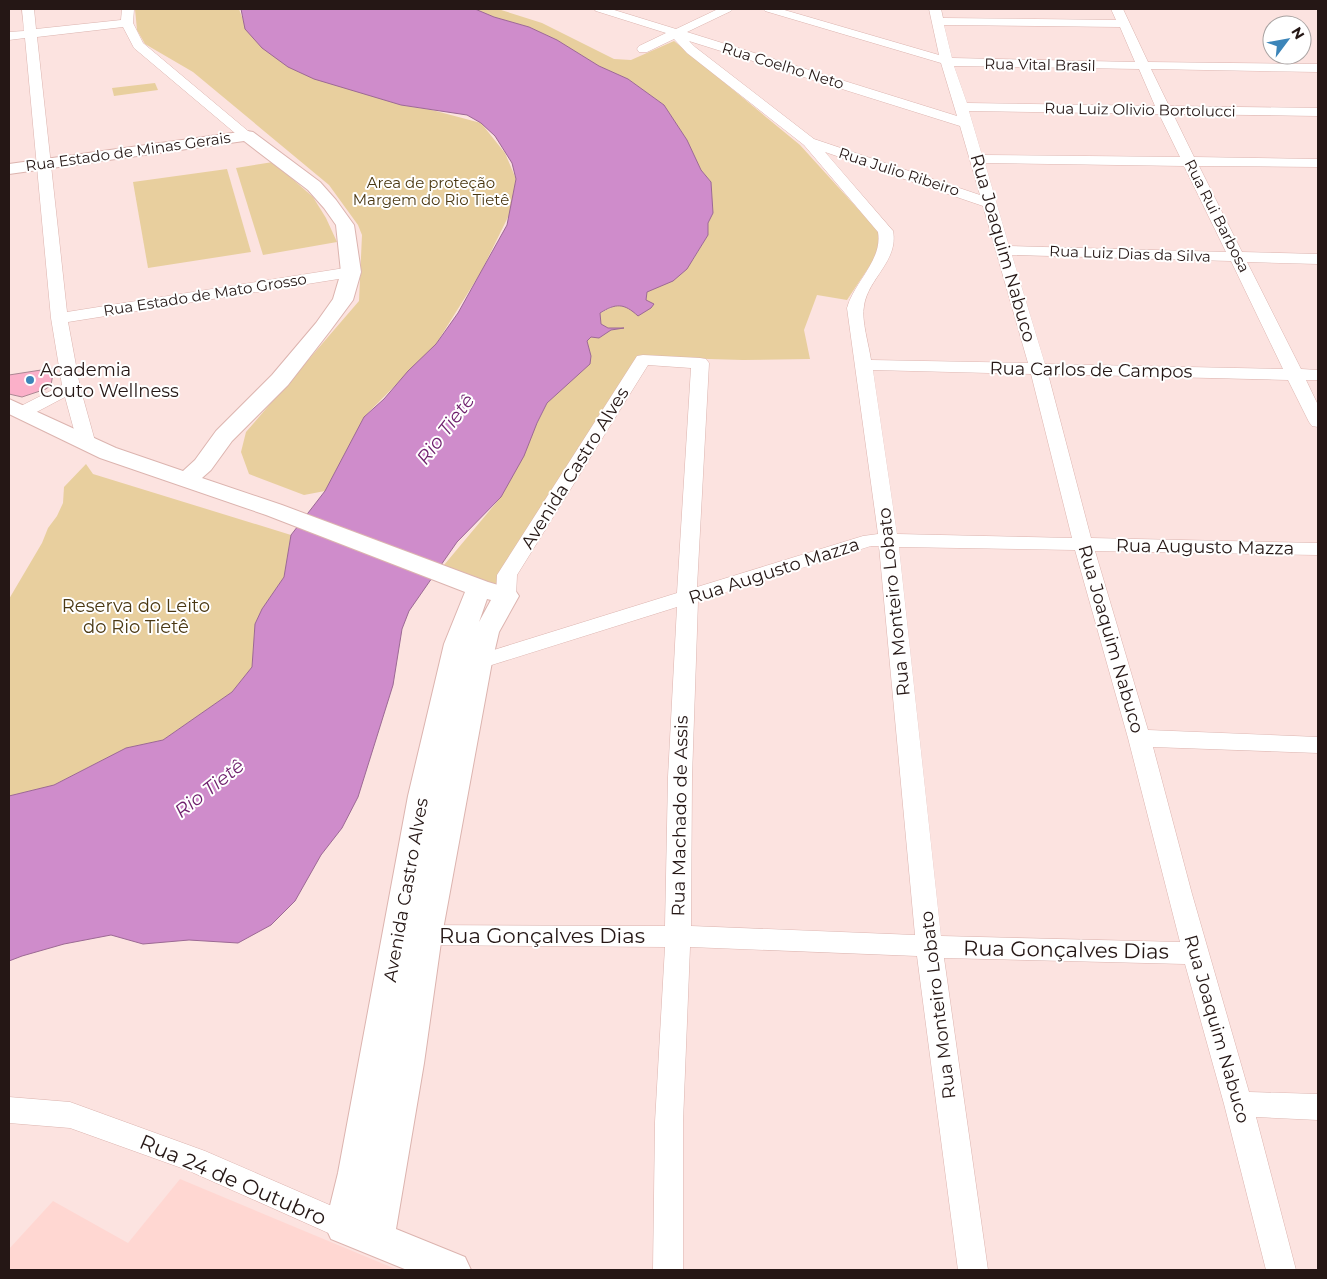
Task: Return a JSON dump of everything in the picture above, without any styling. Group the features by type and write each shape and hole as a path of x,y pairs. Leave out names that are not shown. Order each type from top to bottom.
{"street":[{"path":"28,9 59,318 71,387 86,441"},
{"path":"128,9 127,23 138,45 247,136 314,186 345,225 351,272 343,300 323,327 260,402 224,436 191,481"},
{"name":"Rua Coelho Neto","path":"600,9 676,33 963,115"},
{"path":"643,49 727,9"},
{"name":"Rua Vital Brasil","path":"769,9 946,61 1318,68"},
{"name":"Rua Rui Barbosa","path":"1117,9 1189,162 1318,422"},
{"path":"937,15 1124,24"},
{"name":"Rua Joaquim Nabuco","path":"937,15 946,61 978,159 1002,250 1038,369 1083,544 1139,738 1281,1270"},
{"path":"9,36 127,23"},
{"name":"Rua Monteiro Lobato","path":"676,33 690,50 809,142 885,231 888,238 887,246 870,279 856,300 855,308 884,500 886,539 932,973 973,1270"},
{"name":"Rua Luiz Olivio Bortolucci","path":"963,115 1164,110 1318,112"},
{"name":"Rua Estado de Minas Gerais","path":"9,169 247,136"},
{"name":"Rua Julio Ribeiro","path":"809,142 989,202"},
{"path":"978,159 1318,163"},
{"name":"Rua Luiz Dias da Silva","path":"1002,250 1318,259"},
{"name":"Rua Estado de Mato Grosso","path":"59,318 351,272"},
{"name":"Avenida Castro Alves","path":"360,1233 407,1063 412,935 423,796 456,644 487,584 643,360 700,363"},
{"name":"Rua Machado de Assis","path":"668,1270 669,1122 678,937 680,777 687,598 700,363"},
{"name":"Rua Carlos de Campos","path":"864,365 1318,375"},
{"path":"16,409 71,387"},
{"path":"16,409 108,453 487,584"},
{"path":"224,436 219,461 220,470 236,498"},
{"path":"191,481 220,470"},
{"name":"Rua Augusto Mazza","path":"479,662 870,540 1318,549"},
{"name":"Avenida Castro Alves","path":"412,935 486,632 487,584"},
{"path":"1139,738 1318,746"},
{"name":"Rua Gonçalves Dias","path":"412,935 678,937 930,946 961,949 1195,953"},
{"path":"1238,1104 1318,1107"},
{"name":"Rua 24 de Outubro","path":"9,1110 70,1115 195,1160 360,1233 452,1270"}],"shaded area":[{"path":"180,1179 398,1270 9,1270 9,1249 53,1201 128,1243"}],"green space":[{"name":"Area de proteção Margem do Rio Tietê","path":"135,9 239,9 245,25 297,71 401,105 432,110 481,123 505,153 516,179 510,213 481,272 436,344 364,417 325,491 304,495 249,474 241,452 246,432 359,301 362,235 358,225 329,185 193,72 145,44 137,30"},
{"path":"475,9 498,9 542,23 614,59 631,60 674,41 800,145 878,231 883,246 847,300 817,295 804,330 810,359 743,360 641,357 503,595 439,571 501,497 547,403 589,364 591,356 587,341 591,337 599,338 611,330 623,328 608,328 601,324 600,313 617,305 629,308 646,300 647,292 693,260 708,235 708,223 713,213 711,182 701,170 687,140 664,105 628,79 599,66 557,40 529,27 494,17"},
{"path":"155,83 158,90 114,96 112,88"},
{"path":"273,162 313,197 326,218 337,242 263,255 236,168"},
{"path":"227,169 251,252 148,268 133,182"},
{"name":"Reserva do Leito do Rio Tietê","path":"86,464 93,474 291,535 284,577 262,609 255,624 252,667 232,692 163,740 126,748 54,785 9,796 9,599 42,543 48,528 57,516 63,503 64,487"}],"water":[{"name":"Rio Tietê","path":"241,9 475,9 494,17 529,27 557,40 599,66 628,79 664,105 687,140 701,170 711,182 713,213 708,223 708,235 687,269 673,281 647,292 646,300 654,304 651,308 638,316 620,306 611,307 600,313 601,324 608,328 624,328 611,330 599,338 591,337 587,341 591,356 590,364 547,403 524,456 501,497 457,542 409,611 402,629 393,685 358,797 342,828 321,855 295,901 271,925 238,943 189,940 143,944 111,935 64,944 9,961 9,796 54,785 126,748 163,740 232,692 252,667 255,624 262,609 284,577 291,535 325,491 364,417 384,399 408,371 436,344 458,313 507,225 516,179 512,163 495,136 481,123 467,115 401,105 314,79 288,67 262,48 245,29"}],"building":[{"name":"Academia Couto Wellness","path":"54,368 51,385 46,389 22,397 9,394 9,375"}],"place":[{"name":"Academia Couto Wellness","path":"30,380"}]}
